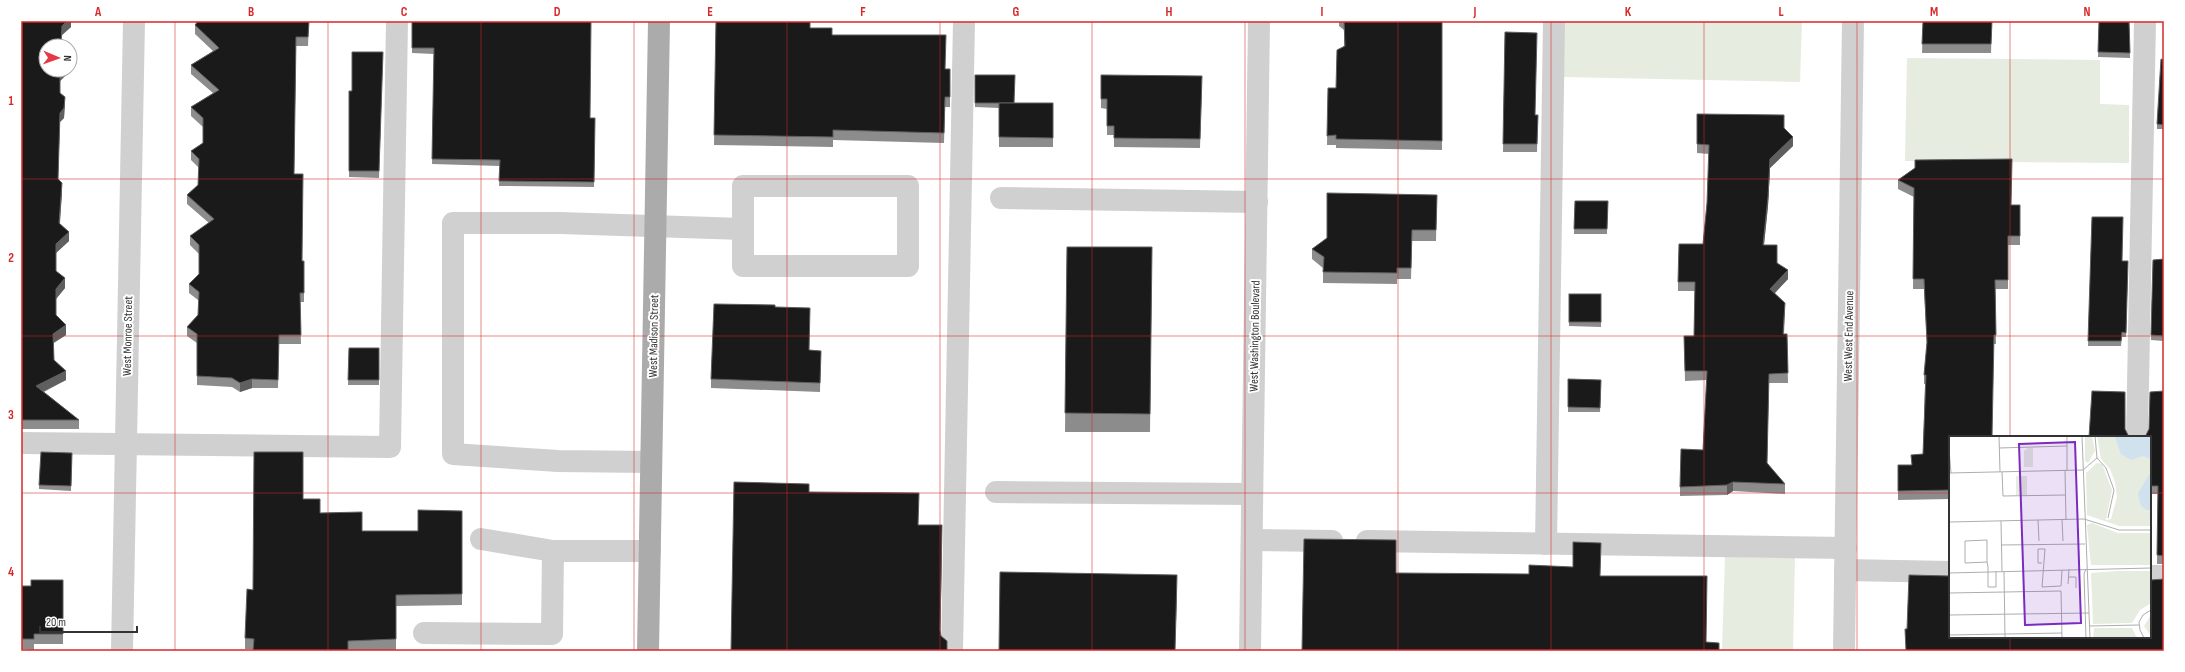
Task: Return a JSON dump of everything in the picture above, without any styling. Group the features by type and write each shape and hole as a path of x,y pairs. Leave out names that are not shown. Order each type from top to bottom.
{"main road":[{"name":"West Madison Street","path":"648,651 659,21"}],"street":[{"name":"West Monroe Street","path":"122,651 134,21"},
{"path":"21,443 390,447 397,21"},
{"path":"952,651 964,21"},
{"name":"West Washington Boulevard","path":"1250,651 1259,21"},
{"path":"1546,544 1554,21"},
{"name":"West West End Avenue","path":"1844,651 1853,21"},
{"path":"2137,436 2145,21"},
{"path":"743,186 908,186 908,266 743,266 743,229 743,186"},
{"path":"1001,198 1256,202"},
{"path":"651,462 558,461 453,454 453,223 743,229"},
{"path":"996,492 1252,494"},
{"path":"481,539 553,551 650,551"},
{"path":"1252,540 1846,548"},
{"path":"424,633 552,642 553,551"},
{"path":"1845,570 1949,572"},
{"path":"2151,576 2164,576"}],"shaded area":[{"path":"1564,21 1802,21 1800,82 1563,77"},
{"path":"1907,58 2100,60 2100,104 2129,105 2129,163 1905,161"},
{"path":"1725,557 1795,558 1793,651 1722,651"}],"building":[{"path":"21,21 67,21 62,26 61,38 38,38 38,78 60,78 60,93 65,97 64,108 60,113 58,179 62,183 59,223 69,232 56,244 56,271 65,278 56,289 56,315 66,325 53,334 54,360 66,371 36,386 79,420 21,420"},
{"path":"198,21 309,21 308,37 296,37 294,174 303,174 302,261 304,261 304,293 300,293 301,335 279,335 278,380 252,379 240,383 232,378 197,376 197,334 187,327 198,315 199,292 189,284 199,274 199,245 190,236 214,219 187,195 198,185 199,159 191,151 203,143 203,118 191,107 219,90 191,65 219,48 195,25"},
{"path":"412,21 591,21 590,118 595,118 594,182 499,181 500,160 432,159 434,48 412,48"},
{"path":"716,21 810,21 810,28 832,28 832,35 946,35 945,69 950,69 950,97 945,97 944,133 833,130 833,137 714,135"},
{"path":"1344,21 1442,21 1442,141 1336,139 1336,135 1327,136 1328,88 1336,88 1337,50 1345,46"},
{"path":"1923,21 1992,21 1991,44 1922,44"},
{"path":"2099,21 2129,21 2130,53 2098,52"},
{"path":"1505,32 1537,33 1535,115 1538,115 1537,144 1503,144"},
{"path":"352,52 383,52 379,171 349,171 349,91 352,91"},
{"path":"2161,59 2164,60 2164,125 2157,124"},
{"path":"975,75 1015,75 1014,103 975,103"},
{"path":"1101,75 1202,76 1200,139 1114,138 1114,126 1107,126 1107,99 1101,99"},
{"path":"999,103 1053,103 1053,138 999,137"},
{"path":"1697,114 1784,115 1784,128 1793,137 1770,159 1763,245 1777,245 1777,263 1788,270 1770,289 1785,303 1783,334 1787,334 1788,373 1769,374 1767,463 1785,484 1733,482 1727,485 1680,487 1681,449 1703,450 1707,371 1685,371 1684,336 1694,336 1695,282 1678,282 1679,244 1703,244 1707,203 1709,145 1697,144"},
{"path":"2012,159 2011,205 2020,205 2020,236 2008,236 2008,280 1995,280 1996,335 1994,335 1992,436 1949,436 1949,490 1898,491 1898,465 1912,465 1911,455 1923,454 1926,375 1924,375 1927,342 1924,279 1913,279 1914,188 1898,180 1915,168 1915,160"},
{"path":"1327,193 1437,195 1436,230 1412,230 1411,268 1397,268 1397,273 1323,272 1324,257 1312,249 1327,238"},
{"path":"1575,201 1608,201 1607,229 1574,229"},
{"path":"2092,217 2123,217 2122,261 2128,261 2126,333 2122,332 2121,341 2088,341"},
{"path":"1067,247 1152,247 1150,414 1065,413"},
{"path":"2164,259 2164,336 2151,335 2153,260"},
{"path":"1569,294 1601,294 1601,322 1569,322"},
{"path":"714,304 775,305 775,307 810,308 809,350 821,351 820,383 711,379"},
{"path":"349,348 379,348 379,380 348,380"},
{"path":"1568,379 1601,380 1600,408 1568,407"},
{"path":"2092,391 2125,392 2125,429 2128,436 2089,436"},
{"path":"2164,391 2164,556 2157,555 2158,486 2151,486 2151,436 2146,436 2149,429 2150,392"},
{"path":"41,452 72,453 71,486 39,485"},
{"path":"254,452 303,452 303,499 320,499 320,513 362,512 362,531 418,531 418,510 462,511 462,594 396,595 396,639 348,641 348,651 253,651 254,639 245,638 247,589 253,590"},
{"path":"734,482 809,484 809,492 919,493 918,525 942,525 940,630 941,636 947,641 947,651 731,651"},
{"path":"1304,539 1396,540 1396,573 1529,574 1529,565 1573,567 1573,542 1601,543 1600,576 1707,576 1706,642 1719,643 1719,651 1302,651"},
{"path":"1000,572 1177,575 1175,651 999,651"},
{"path":"1909,575 1949,576 1949,638 2151,638 2151,580 2164,579 2164,651 1906,651 1905,629 1907,629"},
{"path":"31,580 63,580 63,634 34,634 34,639 21,639 21,586 31,586"}]}
